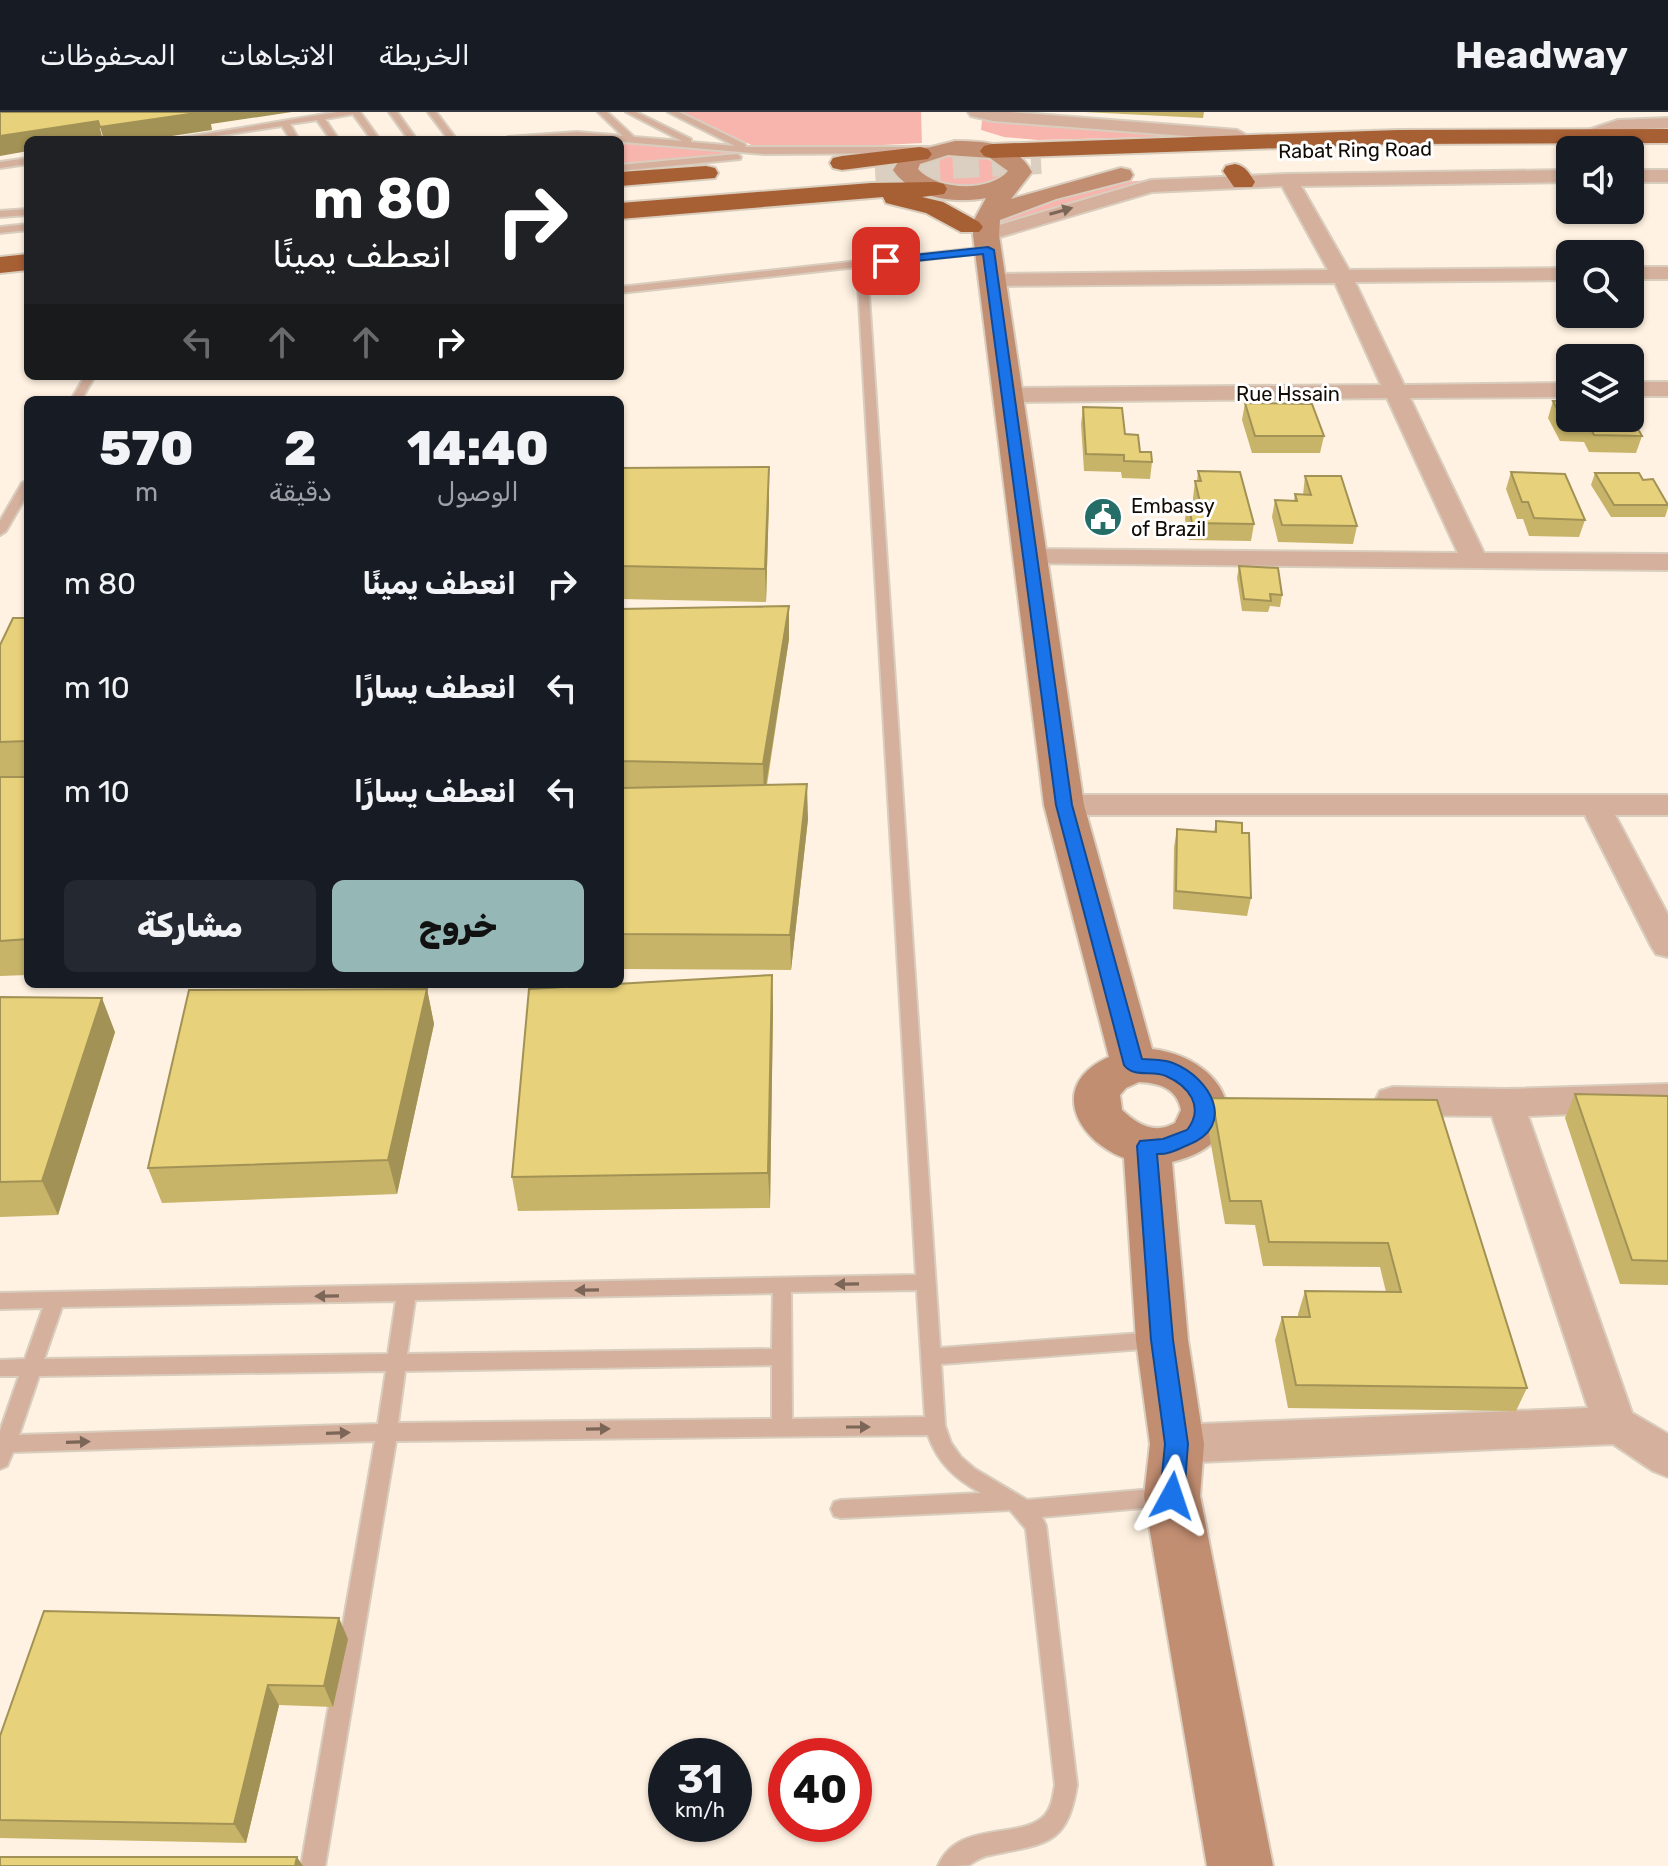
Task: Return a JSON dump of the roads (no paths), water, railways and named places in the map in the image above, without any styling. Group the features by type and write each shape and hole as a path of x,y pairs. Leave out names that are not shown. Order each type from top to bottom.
{"highway":[{"path":"977,128 1134,147 1239,139 1556,136"},
{"path":"1644,136 1668,136"},
{"name":"Rabat Ring Road","path":"1644,145 1668,145"},
{"name":"Rabat Ring Road","path":"1556,147 1261,151 1044,165 1556,155"},
{"path":"624,179 868,161 929,152"},
{"path":"1644,154 1668,154"},
{"path":"1644,163 1668,162"},
{"path":"1008,184 1121,175 1239,176 1556,165"},
{"path":"624,190 877,175 624,201"},
{"path":"624,211 833,193 937,190"},
{"path":"833,193 921,203 986,241"},
{"path":"0,241 24,239"},
{"path":"0,251 24,248"},
{"path":"0,265 24,262"}],"street":[{"path":"1227,112 1239,139 977,128 906,164 907,175 937,190 964,214 986,241 1342,276 1556,274"},
{"path":"1588,136 1618,125 1668,123"},
{"path":"929,152 941,124"},
{"path":"977,128 1018,166 1020,172 1008,184 986,241 1064,805 1134,1065"},
{"path":"986,241 1057,191 1121,175"},
{"path":"986,241 1135,189 1239,176 1288,180 1556,176"},
{"path":"1644,176 1668,176"},
{"path":"1288,180 1342,276 1475,562"},
{"path":"937,190 982,192 1008,184"},
{"path":"1644,273 1668,273"},
{"path":"1644,389 1668,389"},
{"name":"Rue Hssain","path":"1397,398 1556,391"},
{"name":"Rue Hssain","path":"1007,401 1397,398 1556,402"},
{"path":"1644,401 1668,400"},
{"path":"1031,557 1668,562"},
{"path":"1064,805 1668,805"},
{"path":"1595,805 1668,946"},
{"path":"1134,1065 1168,1068 1219,1099 1206,1112 1194,1135 1164,1147 1147,1146 1130,1142 1103,1124 1095,1099 1097,1087 1105,1077 1134,1065"},
{"path":"1363,1101 1506,1103 1668,1097"},
{"path":"1506,1103 1615,1425"},
{"path":"1147,1146 1174,1470 1240,1866"},
{"path":"1174,1470 1615,1425 1631,1432 1668,1458"}],"lane":[{"path":"220,136 250,128 355,112 373,136"},
{"path":"393,112 410,136"},
{"path":"432,112 450,136"},
{"path":"602,112 631,139"},
{"path":"630,112 696,145"},
{"path":"672,112 751,150"},
{"path":"319,117 332,136"},
{"path":"285,123 293,136"},
{"path":"250,128 254,136"},
{"path":"562,136 590,136"},
{"path":"624,138 751,150 891,148 929,152"},
{"path":"624,168 790,151"},
{"path":"0,165 24,162"},
{"path":"0,213 24,212"},
{"path":"0,230 24,227"},
{"path":"624,290 862,264 986,241"},
{"path":"862,264 935,1426 944,1451 955,1465 979,1484 1019,1505 1037,1533 1066,1785 1064,1803 1053,1824 1039,1834 1023,1840 978,1844 964,1851 950,1866"},
{"path":"0,531 24,490"},
{"path":"0,1301 925,1282"},
{"path":"782,1285 782,1427"},
{"path":"313,1866 387,1432 406,1295"},
{"path":"55,1300 2,1449 387,1432 935,1426"},
{"path":"930,1357 1162,1340"},
{"path":"0,1368 782,1357"},
{"path":"841,1509 1019,1505 1174,1470"}],"tunnel":[{"path":"875,170 1041,161"}],"place":[{"name":"Embassy of Brazil","path":"1103,517"}]}
